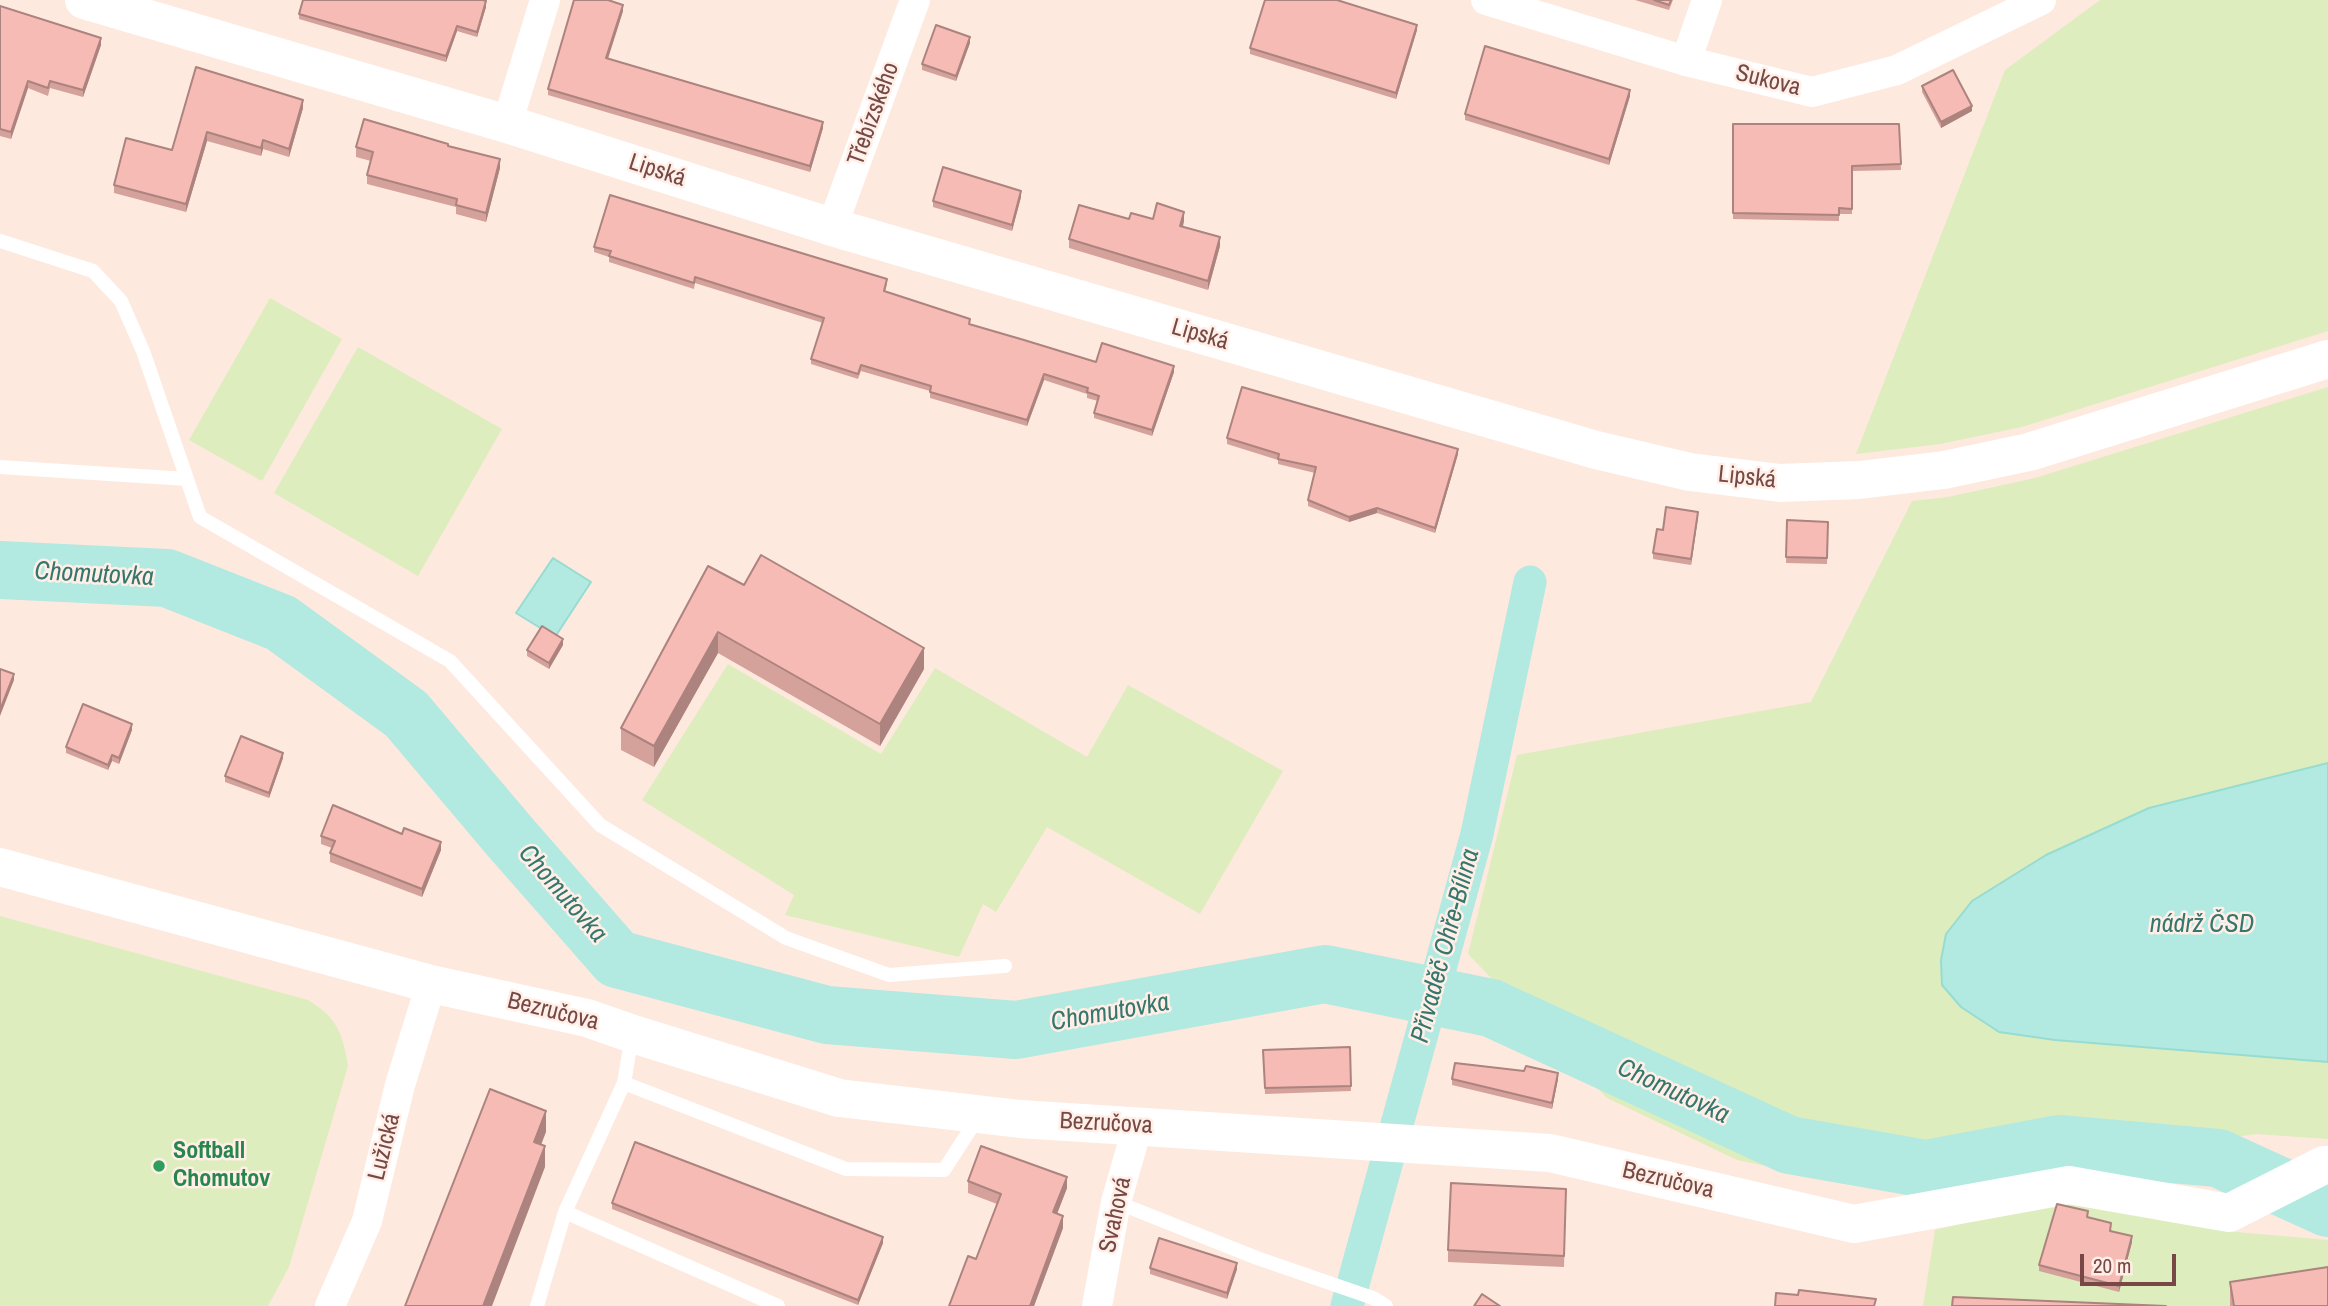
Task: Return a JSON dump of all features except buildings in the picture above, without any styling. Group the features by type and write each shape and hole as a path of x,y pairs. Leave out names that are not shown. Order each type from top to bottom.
{"street":[{"name":"Lipská","path":"84,0 507,124 832,227 1596,450 1690,472 1780,483 1859,480 1944,470 2029,453 2328,359"},
{"path":"507,124 545,0"},
{"name":"Třebízského","path":"832,227 915,0"},
{"name":"Sukova","path":"1486,0 1686,61 1812,92 1897,70 2041,0"},
{"path":"1686,61 1707,0"},
{"name":"Bezručova","path":"0,867 431,984 587,1018 839,1098 1020,1119 1550,1153 1854,1224 2069,1185 2230,1213 2326,1165"},
{"name":"Lužická","path":"330,1306 367,1222 400,1086 431,984"},
{"name":"Svahová","path":"1097,1306 1116,1202 1138,1125"}],"lane":[{"path":"0,241 93,271 121,301 143,351 200,517 450,661 600,825 786,938 889,975 1005,966"},
{"path":"0,467 187,479"},
{"path":"537,1306 565,1212 624,1083 633,1034"},
{"path":"624,1083 846,1170 944,1170 979,1115"},
{"path":"1116,1202 1257,1258 1373,1298 1386,1306"},
{"path":"565,1212 778,1306"}],"green space":[{"path":"2100,0 2328,0 2328,331 2022,427 1940,444 1856,454 2005,70"},
{"path":"270,298 342,339 262,481 189,440"},
{"path":"358,347 502,429 418,576 274,493"},
{"path":"2328,387 2328,763 2149,808 1946,934 1941,960 1942,985 2055,1040 2328,1062 2328,1139 2257,1134 1865,1186 1737,1160 1607,1098 1468,954 1517,755 1811,702 1912,501 1948,497 2035,478"},
{"path":"728,664 881,754 935,668 1087,757 1128,685 1283,771 1200,914 1047,827 996,912 983,904 959,957 785,915 794,895 642,800"},
{"name":"Softball Chomutov","path":"0,916 308,1000 326,1013 337,1027 348,1066 289,1267 268,1306 0,1306"},
{"path":"2068,1198 2236,1232 2328,1240 2328,1306 1923,1306 1935,1230"}],"water":[{"path":"553,558 591,582 555,637 516,613"},
{"name":"nádrž ČSD","path":"2328,763 2328,1062 2055,1040 1999,1032 1961,1007 1942,985 1941,960 1946,934 1972,901 2046,855 2149,808"}],"waterway":[{"name":"Chomutovka","path":"0,570 167,578 281,623 406,714 617,959 827,1015 1016,1030 1325,974 1491,1008 1789,1145 1926,1169 2059,1144 2218,1158 2328,1208"},
{"name":"Přivaděč Ohře-Bílina","path":"1347,1306 1477,834 1530,582"}],"place":[{"name":"Softball Chomutov","path":"159,1166"}]}
